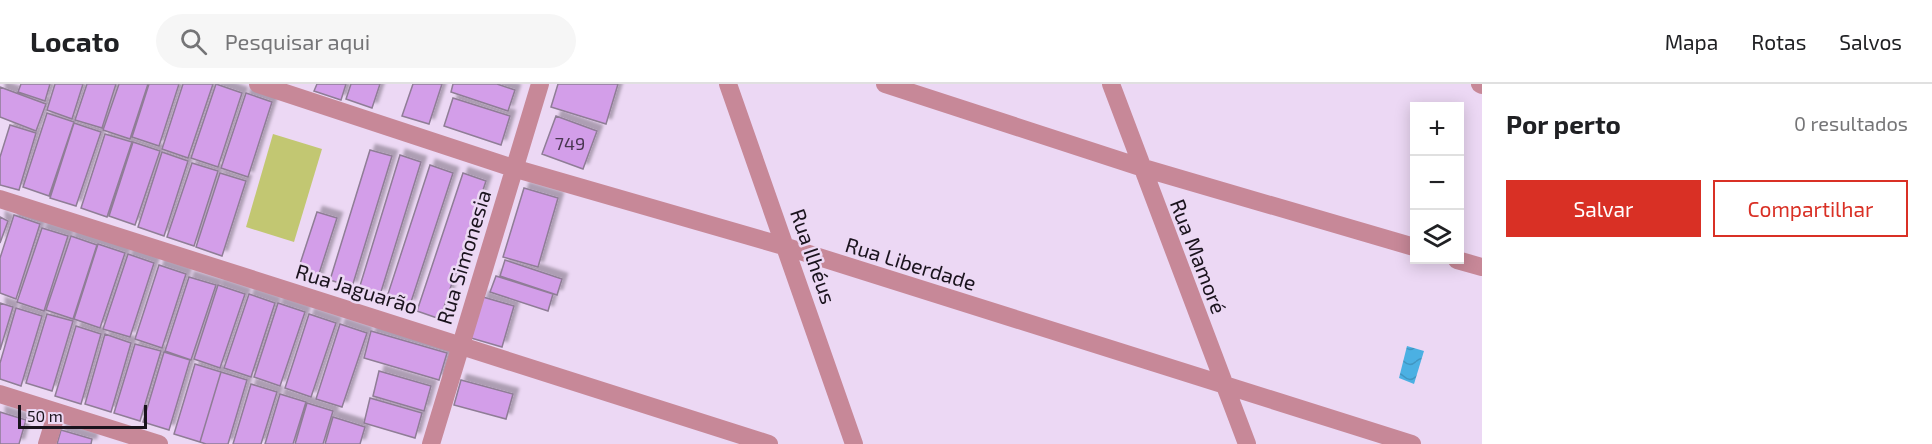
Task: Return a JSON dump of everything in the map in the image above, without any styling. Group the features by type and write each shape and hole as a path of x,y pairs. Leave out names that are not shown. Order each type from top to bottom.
{"street":[{"name":"Rua Liberdade","path":"258,84 513,168 788,247 1412,444"},
{"name":"Rua Simonesia","path":"431,444 540,84"},
{"name":"Rua Ilhéus","path":"728,84 788,247 854,444"},
{"path":"885,84 1140,167 1410,246"},
{"name":"Rua Mamoré","path":"1111,84 1140,167 1247,444"},
{"name":"Rua Jaguarão","path":"0,199 769,444"},
{"path":"1464,262 1482,267"},
{"path":"0,394 159,444"},
{"path":"47,444 57,412"}],"green space":[{"path":"273,134 322,149 294,242 246,227"}],"water":[{"path":"1407,346 1424,351 1414,384 1399,378"}],"building":[{"path":"21,84 50,84 45,101 18,92"},
{"path":"55,84 83,84 72,119 47,110"},
{"path":"87,84 116,84 102,128 75,120"},
{"path":"119,84 148,84 130,139 103,130"},
{"path":"149,84 179,84 159,146 132,137"},
{"path":"183,84 213,84 188,158 162,149"},
{"path":"216,84 242,93 218,167 191,158"},
{"path":"317,84 346,84 341,100 314,91"},
{"path":"351,84 380,84 372,108 346,99"},
{"path":"413,84 442,84 429,124 402,116"},
{"path":"453,84 497,84 515,90 508,111 451,92"},
{"path":"558,84 618,84 606,124 551,107"},
{"path":"0,87 46,104 36,131 0,117"},
{"path":"246,93 272,102 248,177 221,168"},
{"path":"453,98 510,116 501,145 444,126"},
{"path":"47,113 74,122 49,196 23,187"},
{"path":"556,116 597,131 583,169 542,154"},
{"path":"74,123 101,132 76,206 50,198"},
{"path":"10,125 36,133 19,190 0,185 0,157"},
{"path":"105,134 132,142 107,217 81,208"},
{"path":"133,142 160,151 135,225 109,216"},
{"path":"370,150 392,156 352,287 330,280"},
{"path":"162,152 188,161 164,236 138,227"},
{"path":"400,155 421,162 380,295 359,289"},
{"path":"192,163 218,171 194,246 167,237"},
{"path":"430,165 453,173 410,305 387,297"},
{"path":"220,173 246,181 222,256 196,247"},
{"path":"463,173 486,181 440,319 417,311"},
{"path":"524,188 558,198 538,267 503,257"},
{"path":"317,212 337,218 317,280 297,273"},
{"path":"14,215 40,224 16,299 0,293 0,258"},
{"path":"0,217 8,221 0,243"},
{"path":"42,228 68,236 44,311 17,302"},
{"path":"71,236 97,245 73,319 46,310"},
{"path":"98,244 125,253 100,328 74,319"},
{"path":"128,254 154,263 130,337 103,329"},
{"path":"505,260 562,279 557,295 500,276"},
{"path":"159,265 186,274 162,348 135,339"},
{"path":"496,276 553,294 548,311 490,292"},
{"path":"189,277 216,285 191,360 165,351"},
{"path":"218,285 245,294 220,368 194,359"},
{"path":"249,294 275,303 251,377 224,368"},
{"path":"483,297 514,306 502,347 471,338"},
{"path":"0,303 13,307 0,350"},
{"path":"278,303 305,312 280,386 254,377"},
{"path":"16,308 42,316 21,386 0,379 0,363"},
{"path":"47,314 73,321 52,391 26,383"},
{"path":"309,314 336,323 311,397 285,388"},
{"path":"340,324 367,333 342,407 316,399"},
{"path":"76,326 101,334 81,404 55,396"},
{"path":"371,331 447,353 439,380 364,358"},
{"path":"105,334 131,343 111,412 85,404"},
{"path":"135,344 161,351 140,421 114,413"},
{"path":"164,352 190,360 169,430 143,422"},
{"path":"195,364 221,372 200,442 174,434"},
{"path":"379,371 431,386 424,411 373,396"},
{"path":"221,372 247,380 228,444 206,444 200,442"},
{"path":"461,380 513,394 506,419 454,405"},
{"path":"251,384 277,392 261,444 233,444"},
{"path":"280,394 306,402 293,444 265,444"},
{"path":"370,398 422,413 415,438 364,423"},
{"path":"307,403 333,411 323,444 295,444"},
{"path":"0,412 26,420 19,444 0,444"},
{"path":"333,417 365,427 360,444 325,444"},
{"path":"61,430 92,439 91,444 57,444"}]}
